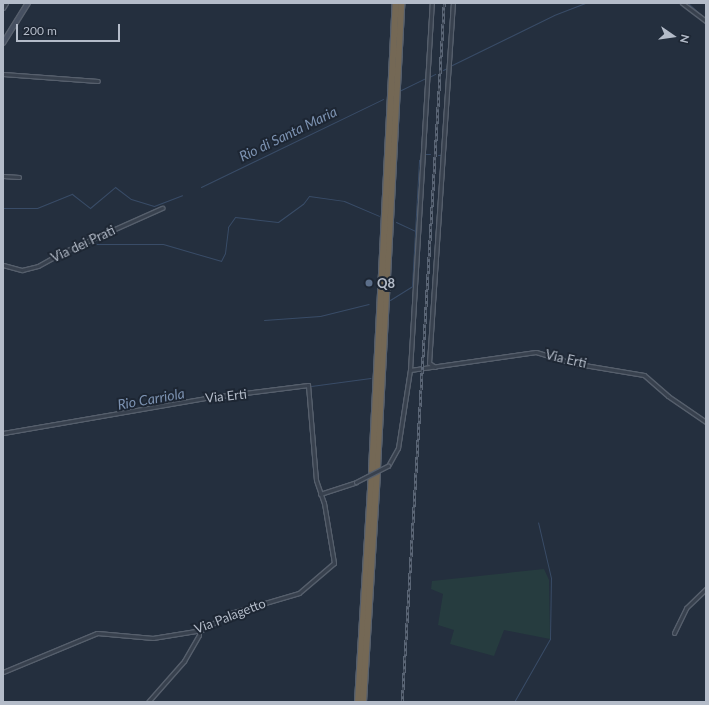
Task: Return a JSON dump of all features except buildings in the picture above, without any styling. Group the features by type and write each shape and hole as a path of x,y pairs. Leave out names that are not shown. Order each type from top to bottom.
{"highway":[{"path":"358,702 375,472 396,3"},
{"path":"363,702 401,3"}],"main road":[{"path":"3,43 28,3"}],"street":[{"path":"3,8 6,3"},
{"path":"320,494 356,482 388,466 397,452 410,370 432,3"},
{"path":"435,367 429,363 444,162 453,3"},
{"path":"682,3 706,22"},
{"path":"3,74 98,81"},
{"path":"3,176 19,177"},
{"name":"Via dei Prati","path":"3,265 22,270 38,266 61,253 162,208"},
{"name":"Via Erti","path":"410,370 536,352 572,363 644,374 682,407 706,422"},
{"name":"Via Erti","path":"3,432 204,398 308,385"},
{"name":"Via Palagetto","path":"3,672 97,633 153,638 199,630 231,613 299,593 331,566 334,560 324,503 316,480 308,385"},
{"path":"674,633 686,608 706,589"},
{"path":"148,702 184,661 199,636 199,630"}],"green space":[{"path":"544,569 549,580 550,639 504,630 494,656 450,644 454,630 438,625 443,594 431,589 432,581"}],"waterway":[{"name":"Rio di Santa Maria","path":"450,66 554,15 586,3"},
{"name":"Rio di Santa Maria","path":"688,3 706,19"},
{"name":"Rio di Santa Maria","path":"443,70 447,68"},
{"name":"Rio di Santa Maria","path":"429,77 435,74"},
{"name":"Rio di Santa Maria","path":"399,91 426,78"},
{"name":"Rio di Santa Maria","path":"201,187 383,99"},
{"path":"424,159 425,154 430,154"},
{"path":"438,155 441,155 441,162"},
{"path":"390,300 412,286 419,160 421,159"},
{"name":"Rio di Santa Maria","path":"3,208 37,208 72,194 90,208 115,187 131,199 154,206 182,195"},
{"path":"93,241 96,244 163,244 221,261 225,253 228,227 235,217 278,222 303,204 309,196 344,201 379,216"},
{"path":"396,222 415,231"},
{"path":"264,320 320,316 369,304"},
{"name":"Rio Carriola","path":"311,386 370,378"},
{"name":"Rio Carriola","path":"202,400 304,387"},
{"name":"Rio Carriola","path":"100,418 173,405"},
{"name":"Rio Carriola","path":"3,435 8,434"},
{"path":"514,702 550,639 551,578 538,522"}],"railway":[{"path":"402,702 444,3"}],"place":[{"name":"Q8","path":"369,283"}]}
